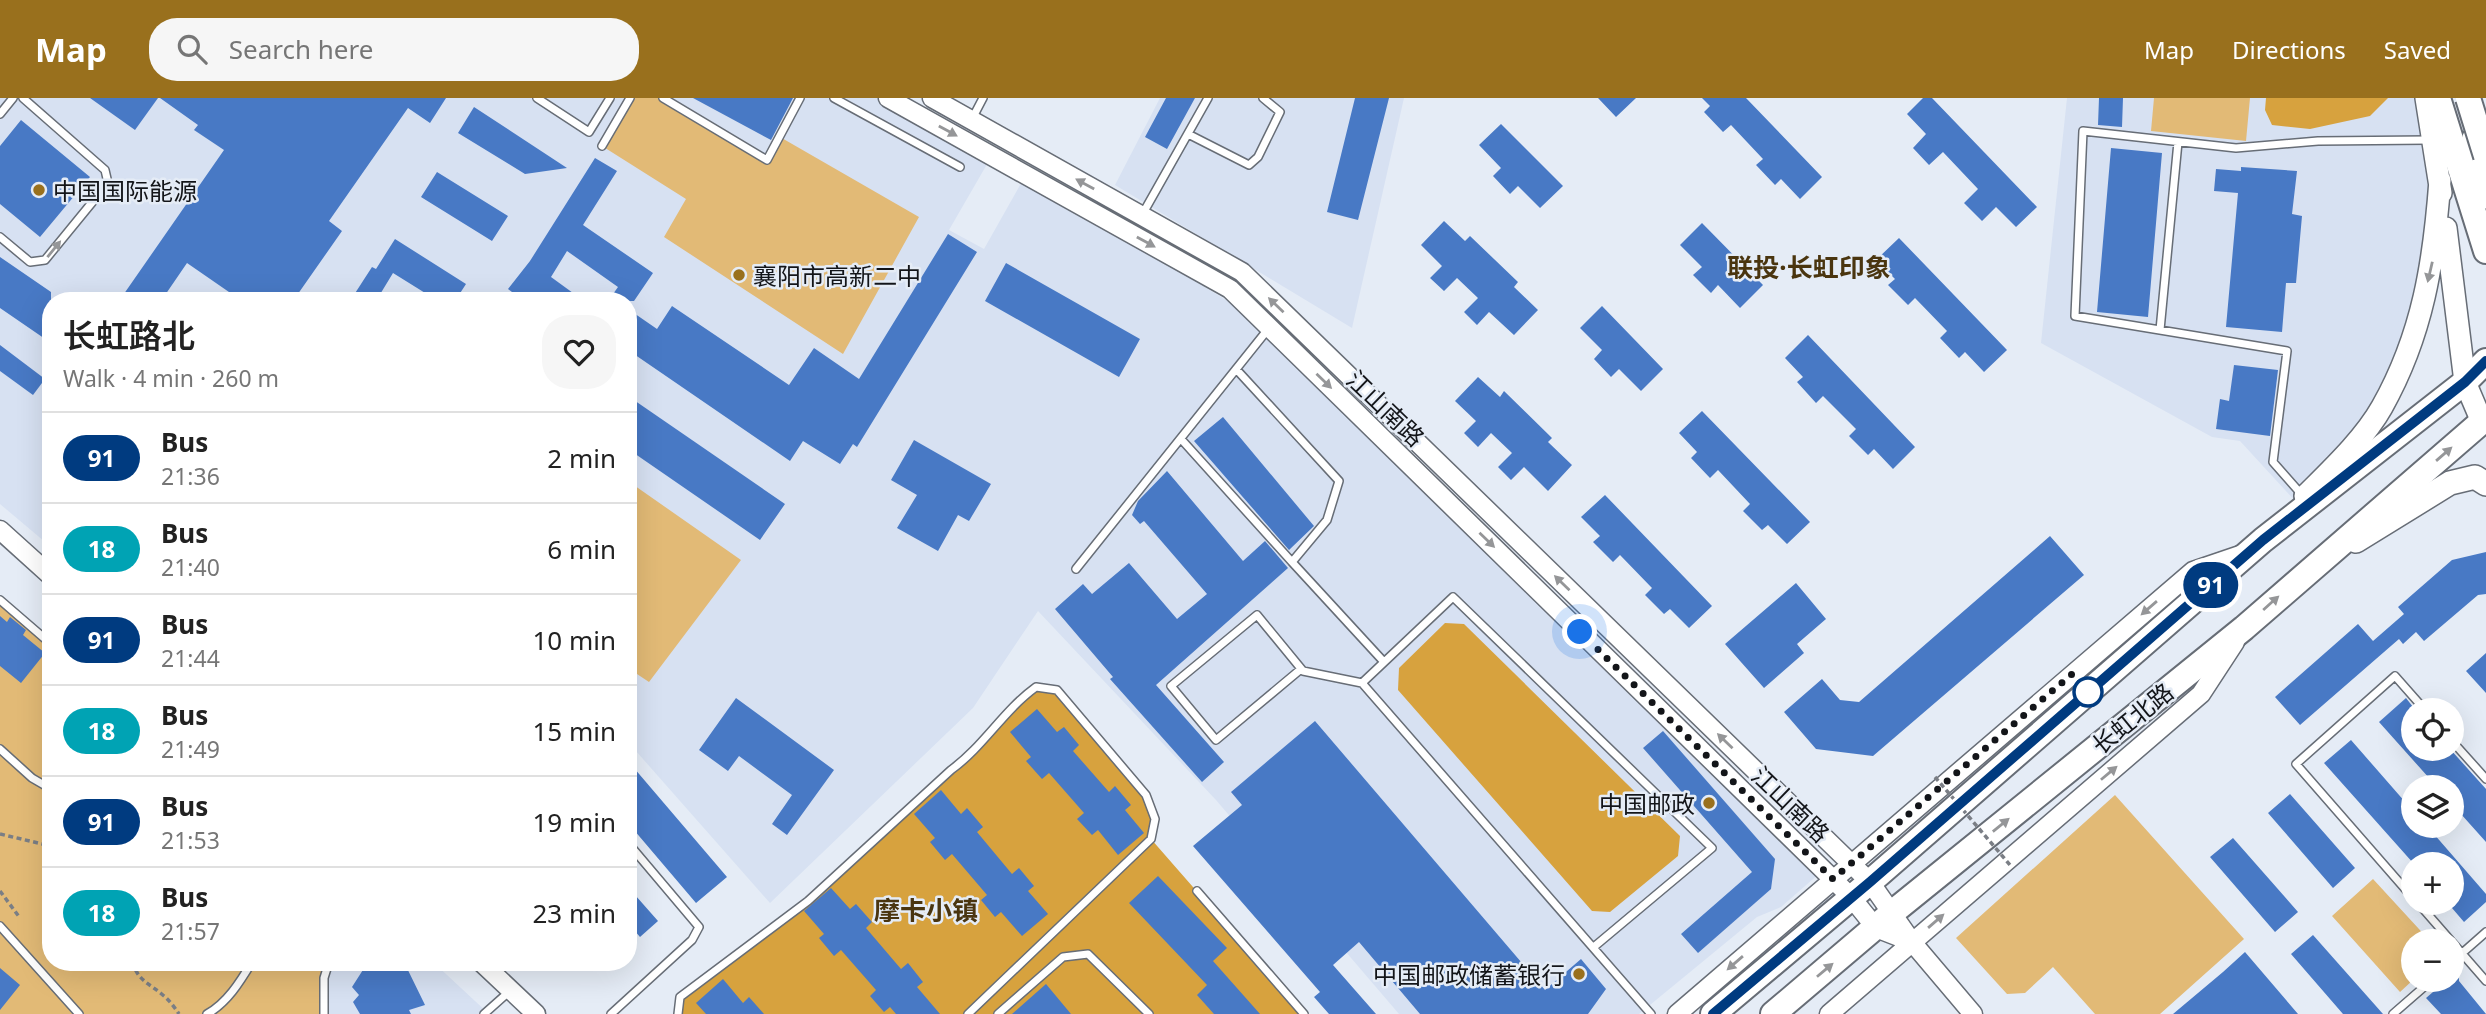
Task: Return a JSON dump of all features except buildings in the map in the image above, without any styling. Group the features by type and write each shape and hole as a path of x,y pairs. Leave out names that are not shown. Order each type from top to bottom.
{"highway":[{"path":"2438,98 2486,251"},
{"path":"2467,98 2483,179"},
{"path":"2474,98 2483,179"},
{"name":"长虹北路","path":"1713,1014 1861,890 2256,546 2465,382 2486,361"},
{"name":"长虹北路","path":"1773,1014 2244,628 2306,572 2485,422"}],"main road":[{"path":"2426,98 2440,180 2465,382 2485,422"},
{"path":"2256,546 2304,497 2381,409 2414,341 2434,255 2440,180"},
{"path":"2306,572 2450,483 2475,477 2486,484"}],"street":[{"name":"江山南路","path":"888,98 1230,289 1833,879 1861,890"},
{"name":"江山南路","path":"932,98 1242,272 1851,863 1861,890 1885,920 1912,942"},
{"path":"0,530 42,568"},
{"path":"1677,1014 2193,570 2256,546"},
{"path":"1829,1014 2201,694 2244,628"},
{"path":"1912,942 1973,1014"},
{"path":"491,971 536,1014"}],"lane":[{"path":"0,114 13,98"},
{"path":"0,236 30,262 45,260 107,183 105,170 23,98"},
{"path":"537,98 589,132 610,98"},
{"path":"602,146 630,98"},
{"path":"663,98 767,160 800,98"},
{"path":"834,98 960,167"},
{"path":"971,120 983,98"},
{"path":"1141,215 1208,98"},
{"path":"1188,134 1249,165 1258,157 1280,112 1263,98"},
{"path":"2304,497 2273,462 2287,351 2075,316 2083,131 2236,148 2318,141 2433,140"},
{"path":"2160,330 2178,142"},
{"path":"1076,569 1270,328"},
{"path":"1236,369 1339,481 1327,520 1292,562"},
{"path":"1181,439 1384,662"},
{"path":"1362,683 1453,597 1712,848 1595,946"},
{"path":"0,600 42,636"},
{"path":"1301,668 1216,740 1171,686 1256,615 1301,668 1362,683 1595,946 1651,1014"},
{"path":"2401,884 2295,764 2395,676 2414,698"},
{"path":"677,1014 680,997 807,901 951,770 974,754 1014,703 1036,687 1057,690 1146,796 1155,819 1151,839 968,1014"},
{"path":"0,749 42,784"},
{"path":"2464,754 2486,779"},
{"path":"611,1014 692,940 699,927 637,854"},
{"path":"1197,891 1304,1014"},
{"path":"2428,915 2441,929"},
{"path":"0,926 79,1014"},
{"path":"2464,951 2486,932"},
{"path":"998,1014 1063,957 1088,954 1149,1014"},
{"path":"2464,955 2486,981"},
{"path":"207,1014 216,1009 239,985 247,971"},
{"path":"324,1014 326,971"},
{"path":"484,1014 511,990"},
{"path":"2393,1014 2418,992"}],"path":[{"path":"1936,778 2010,865"},
{"path":"0,834 42,844"},
{"path":"0,891 20,918"},
{"path":"135,971 163,995 179,1014"}],"shaded area":[{"path":"0,98 879,98 990,159 949,230 984,249 1024,178 1246,312 1821,872 1781,907 1757,917 1639,1014 1399,1014 1216,800 1038,611 973,708 770,903 637,752 637,292 42,292 42,539 0,504"},
{"path":"630,98 663,98 767,160 780,137 919,217 843,354 664,237 686,199 602,146"},
{"path":"1160,98 1404,98 1352,328 1115,185"},
{"path":"2067,98 2426,98 2434,255 2381,409 2298,504 2240,441 2212,437 2041,343"},
{"path":"2154,98 2250,98 2246,141 2151,131"},
{"path":"2266,98 2388,98 2370,116 2310,129 2272,125 2265,110"},
{"path":"637,487 741,560 649,682 637,674"},
{"path":"0,600 42,636 42,971 328,971 324,1014 0,1014"},
{"path":"1445,623 1464,624 1680,836 1678,856 1610,912 1592,911 1398,690 1399,668"},
{"path":"1036,687 1057,690 1146,795 1155,819 1151,839 1304,1014 678,1014 680,997 808,901 951,770"},
{"path":"2115,795 2244,939 2160,1014 2095,1014 2053,967 2025,993 2007,994 1956,938"},
{"path":"2373,879 2401,909 2401,915 2406,915 2419,929 2401,929 2400,992 2332,916"},
{"path":"328,971 443,971 489,1014 324,1014"}],"bus line":[{"name":"91","path":"1713,1014 1870,882 2263,540 2465,382 2486,361"}],"place":[{"name":"中国国际能源","path":"39,190"},
{"name":"襄阳市高新二中","path":"739,275"},
{"name":"中国邮政","path":"1709,803"},
{"name":"中国邮政储蓄银行","path":"1579,974"}],"district":[{"name":"联投·长虹印象","path":"1809,267"},
{"name":"摩卡小镇","path":"926,910"}],"route":[{"path":"1580,632 1833,879 2072,674 2088,692"}]}
